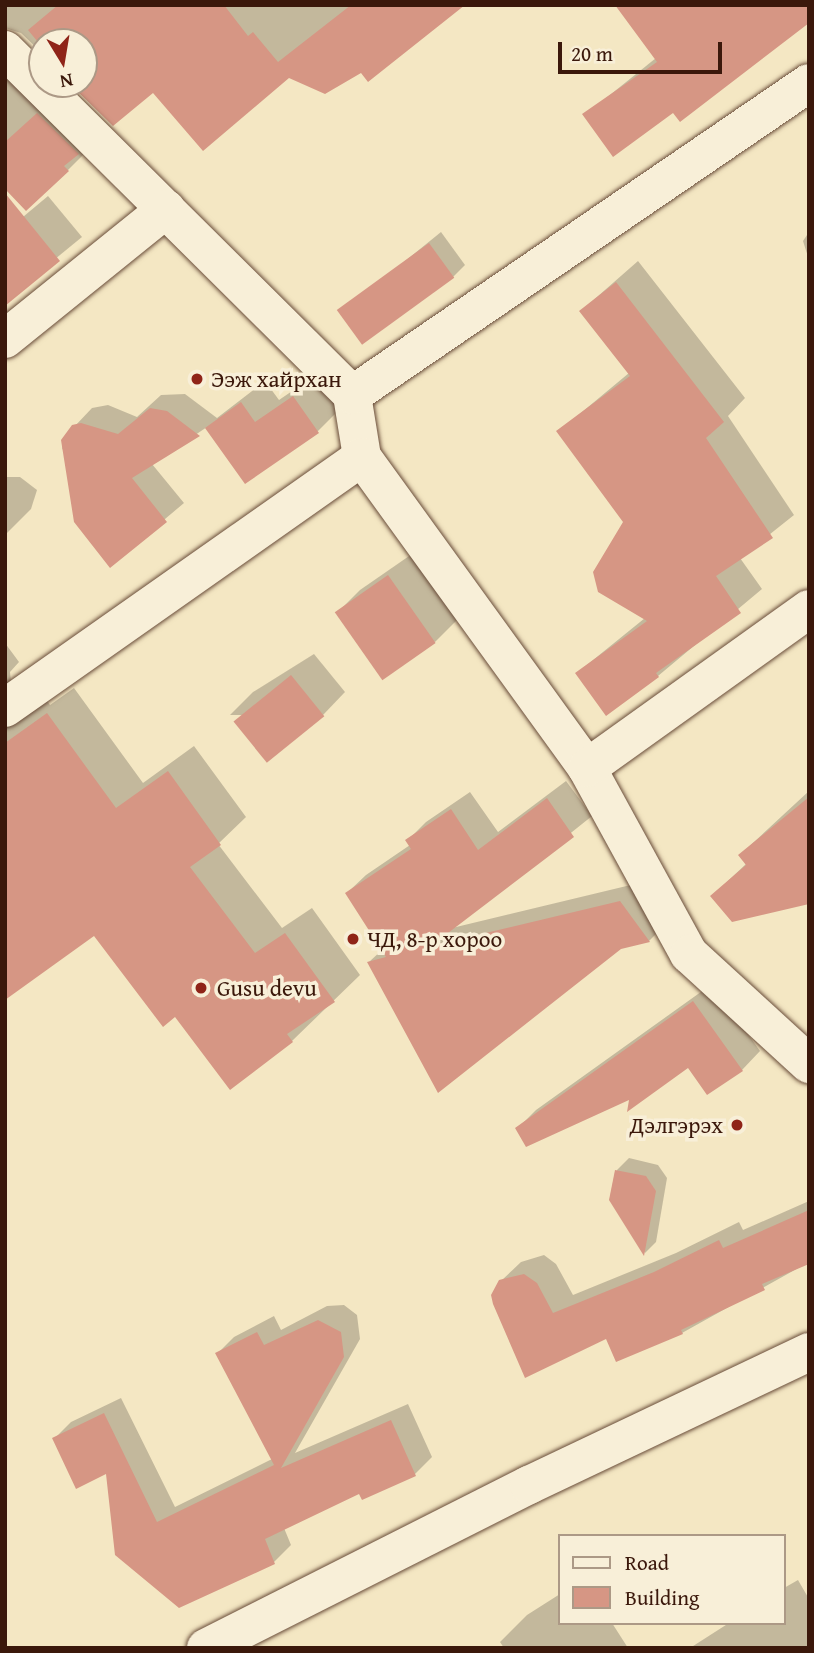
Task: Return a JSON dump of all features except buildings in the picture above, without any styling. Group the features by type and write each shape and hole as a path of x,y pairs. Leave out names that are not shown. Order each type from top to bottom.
{"street":[{"path":"5,50 352,395 362,457 587,768 689,954 809,1065"},
{"path":"352,395 809,83"},
{"path":"5,339 166,209"},
{"path":"5,708 362,457"},
{"path":"587,768 809,609"},
{"path":"206,1648 529,1485 809,1352"}],"place":[{"name":"Ээж хайрхан","path":"197,379"},
{"name":"ЧД, 8-р хороо","path":"353,939"},
{"name":"Gusu devu","path":"201,988"},
{"name":"Дэлгэрэх","path":"737,1125"}]}
